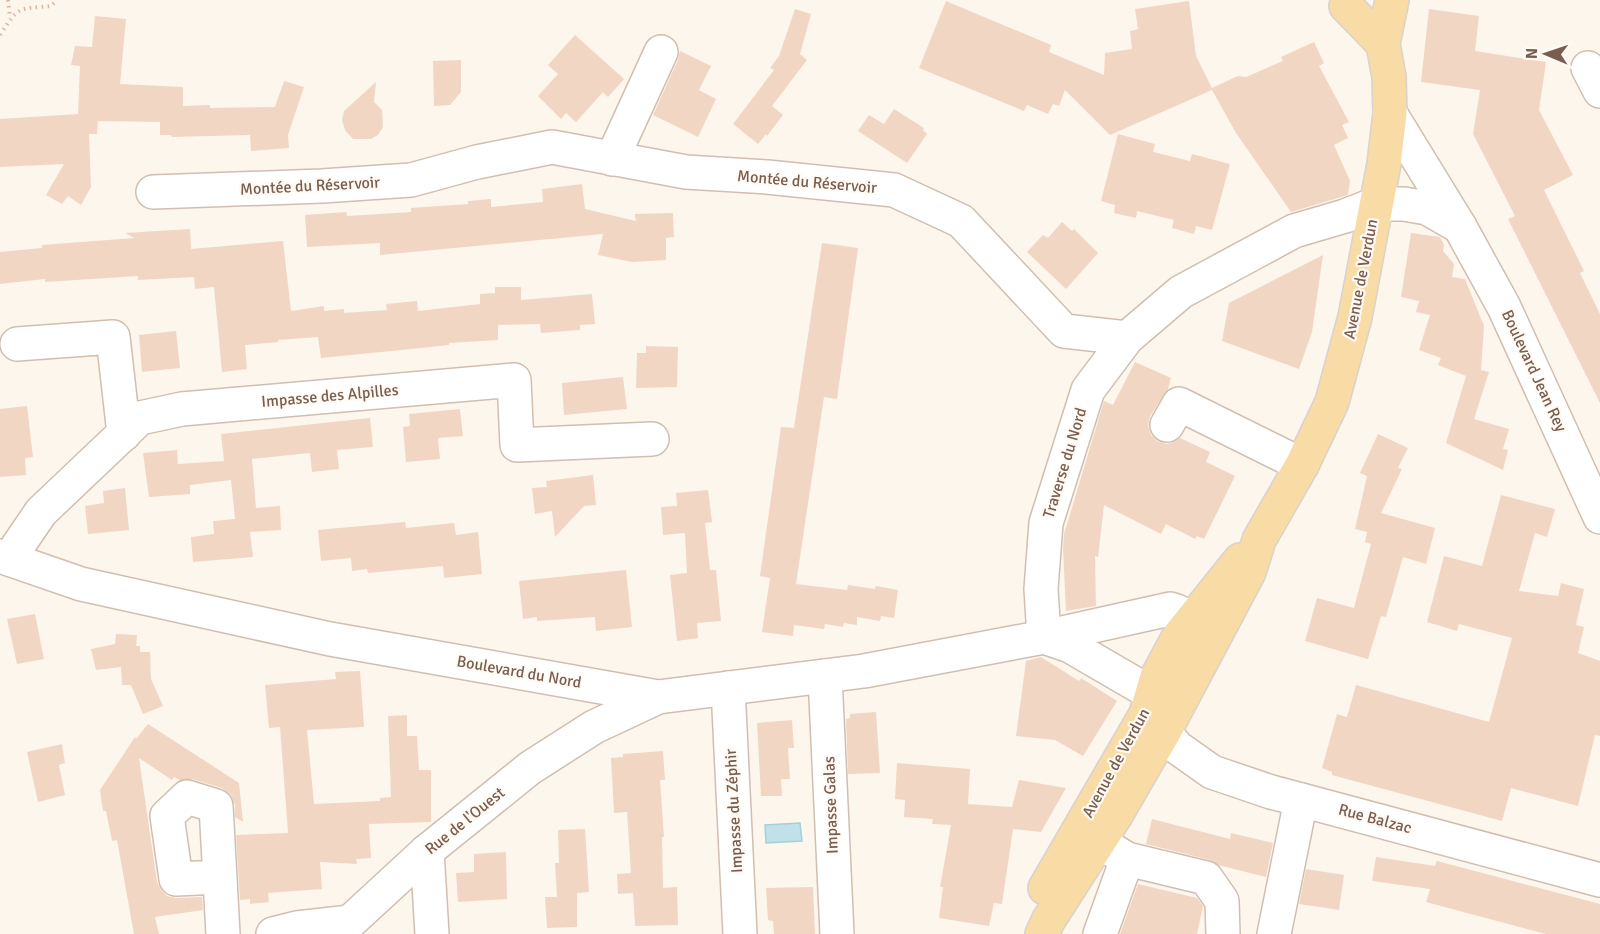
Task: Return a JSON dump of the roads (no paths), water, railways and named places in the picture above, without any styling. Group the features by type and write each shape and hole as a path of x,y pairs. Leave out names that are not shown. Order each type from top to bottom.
{"main road":[{"name":"Avenue de Verdun","path":"1019,934 1146,714 1167,656 1191,619 1259,540 1302,465 1332,402 1355,317 1384,164 1389,113 1389,77 1383,44 1392,0"},
{"path":"1347,2 1383,44"},
{"name":"Avenue de Verdun","path":"1042,934 1164,732 1249,572 1259,540"}],"street":[{"path":"612,159 661,52"},
{"name":"Boulevard Jean Rey","path":"1389,113 1460,227 1504,307 1600,517"},
{"name":"Montée du Réservoir","path":"153,192 322,186 411,180 477,162 552,147 686,172 767,177 894,190 961,221 1064,331 1127,339"},
{"path":"1127,339 1181,292 1294,231 1376,204 1404,204 1427,208 1460,227"},
{"path":"16,344 113,338 124,434"},
{"name":"Traverse du Nord","path":"1044,637 1041,589 1046,524 1088,390 1127,339"},
{"name":"Impasse des Alpilles","path":"5,557 40,512 140,418 182,409 514,380 517,445 652,439"},
{"path":"1167,425 1179,404 1302,465"},
{"name":"Boulevard du Nord","path":"5,557 81,584 330,639 658,696 864,671 1044,637 1170,609 1191,619"},
{"path":"1191,619 1200,630 1207,651"},
{"path":"1044,637 1070,646 1144,689 1151,697 1164,732"},
{"name":"Impasse Galas","path":"825,676 837,934"},
{"name":"Impasse du Zéphir","path":"728,688 740,934"},
{"name":"Rue de l'Ouest","path":"273,934 297,928 350,922 427,851 530,768 594,727 658,696"},
{"name":"Rue Balzac","path":"1164,732 1178,748 1212,772 1301,800 1600,880"},
{"path":"1274,934 1301,800"},
{"path":"1099,842 1128,859 1206,878 1222,901 1222,934"},
{"path":"427,851 432,934"},
{"path":"1100,934 1128,859"},
{"path":"220,877 223,934"}],"water":[{"path":"800,823 802,841 766,843 765,825"}]}
